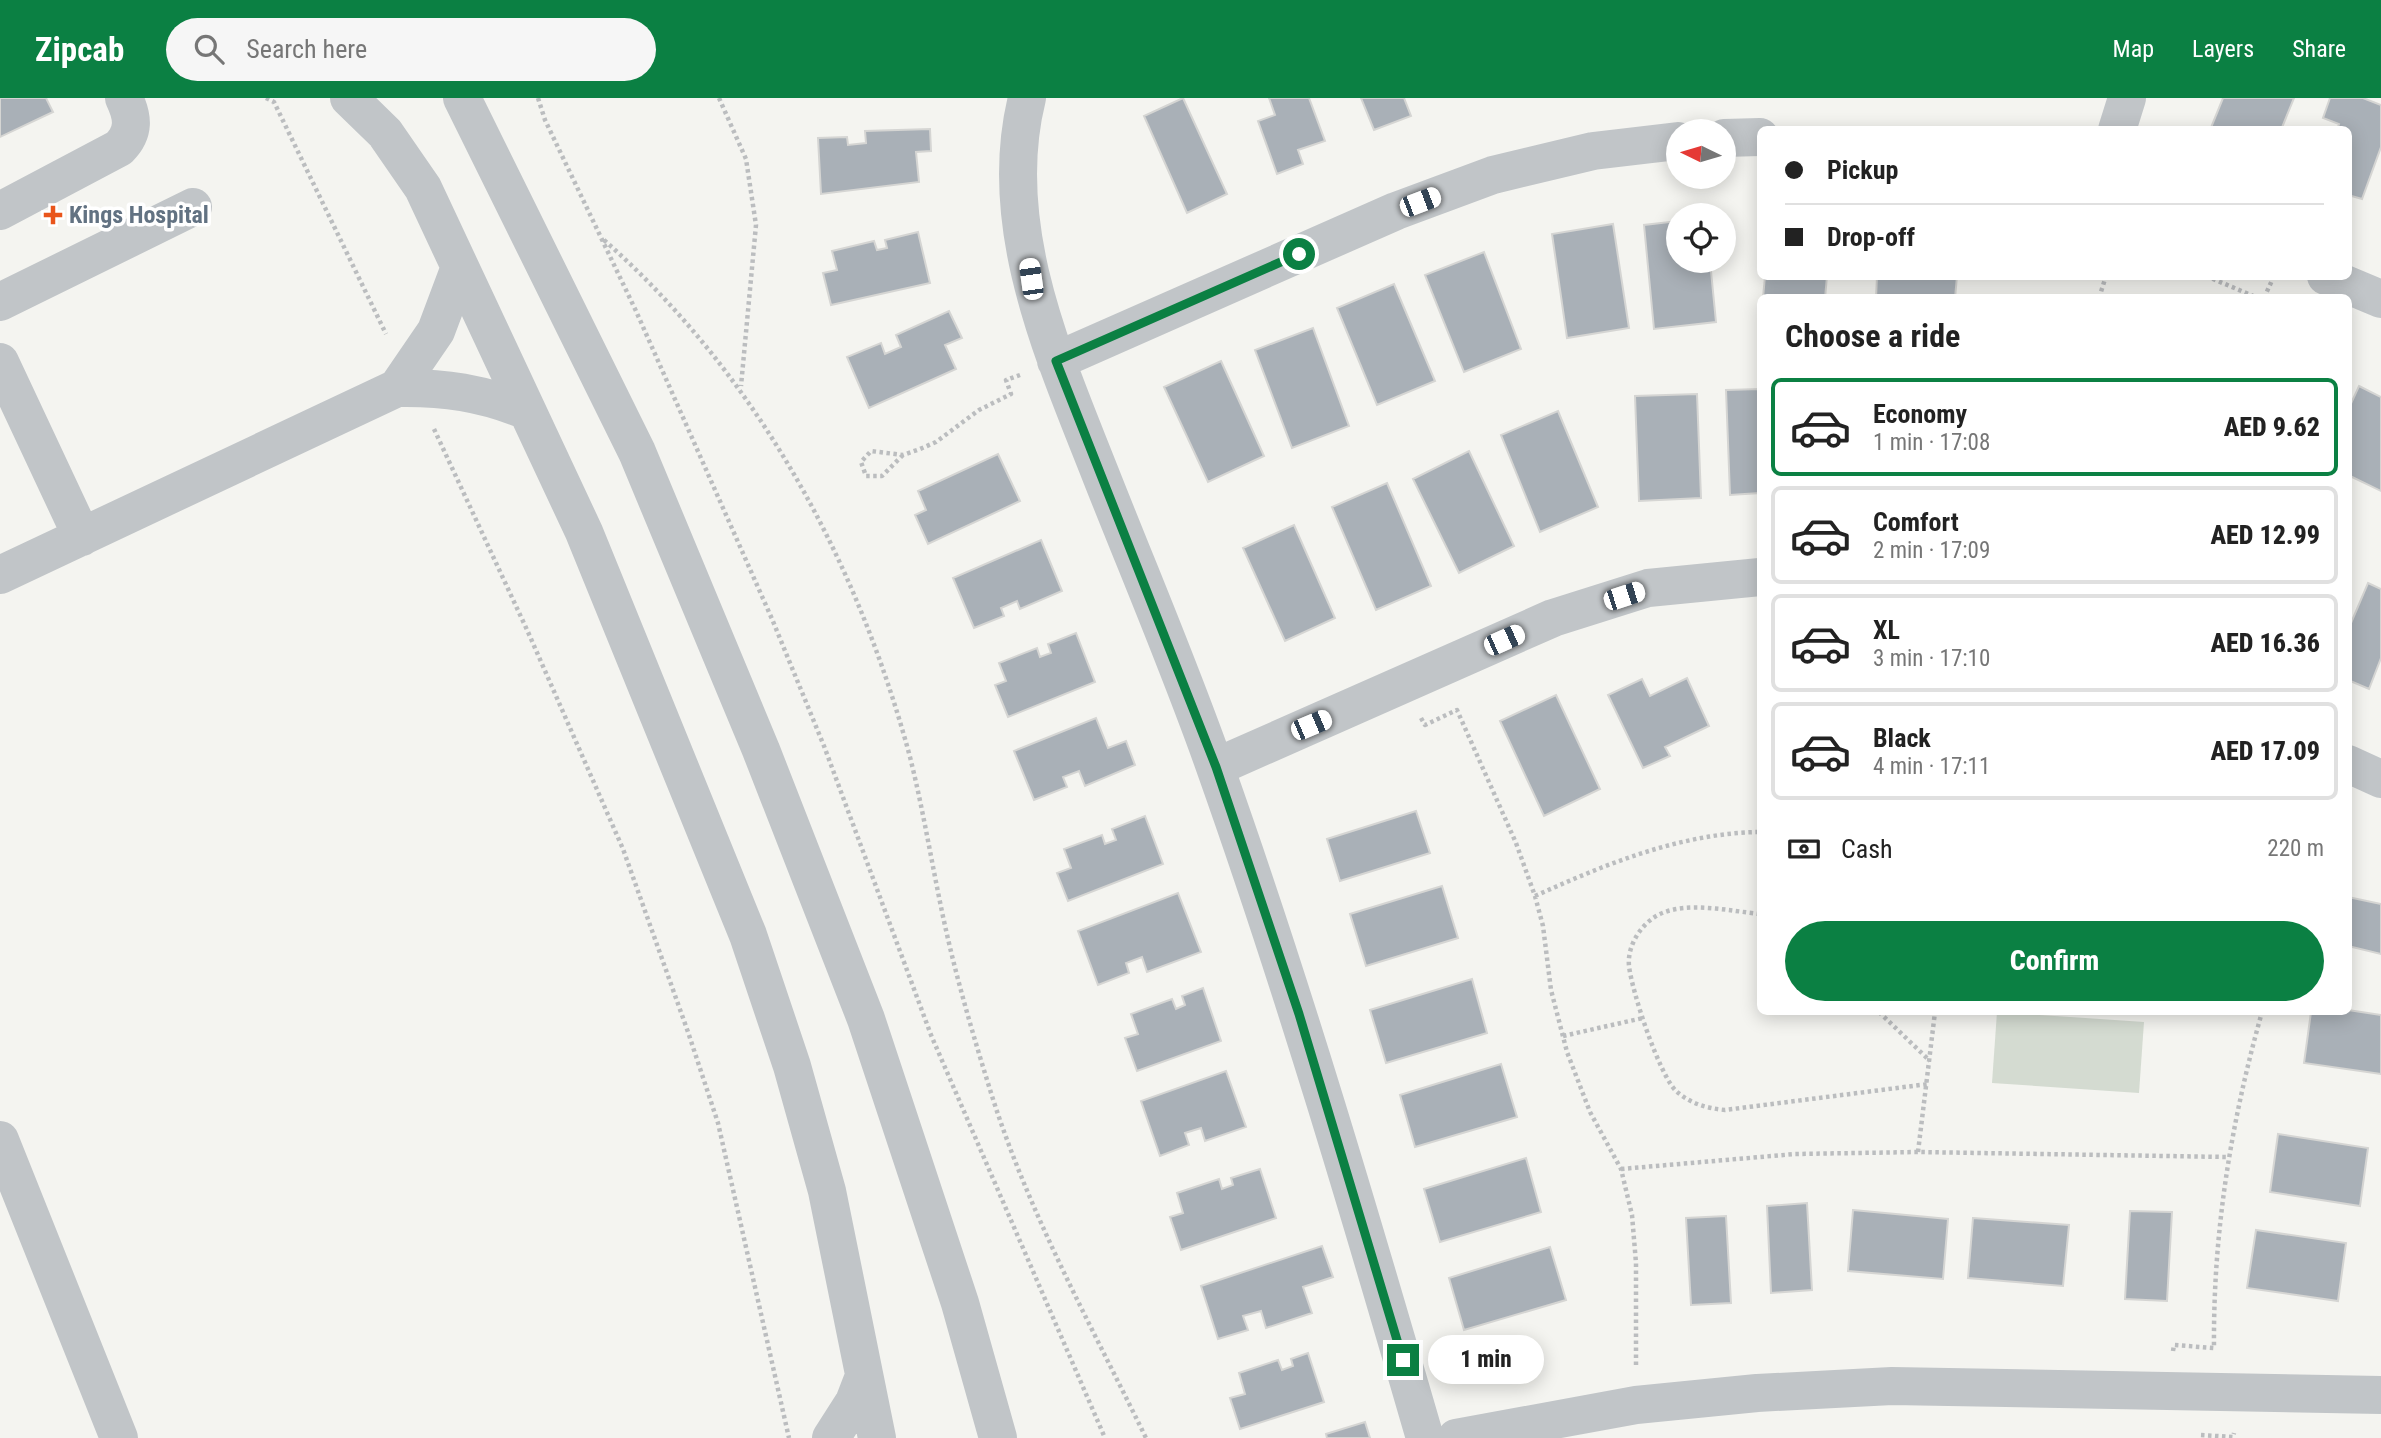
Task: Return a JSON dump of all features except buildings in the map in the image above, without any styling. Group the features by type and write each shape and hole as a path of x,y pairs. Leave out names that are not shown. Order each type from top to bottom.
{"street":[{"path":"0,211 119,148 131,130 132,119 124,98"},
{"path":"349,98 385,133 423,188 584,532 748,935 792,1066 827,1191 877,1438"},
{"path":"462,98 637,452 761,750 866,1019 960,1303 998,1438"},
{"path":"1027,98 1023,116 1019,198 1031,279 1056,361 1216,767 1299,1014 1425,1438"},
{"path":"2118,126 2127,98"},
{"path":"1736,138 1757,137"},
{"path":"1056,361 1396,211 1493,175 1593,150 1666,142"},
{"path":"0,302 193,207"},
{"path":"405,384 436,331 460,267"},
{"path":"2336,280 2381,299"},
{"path":"5,384 82,537"},
{"path":"0,582 16,568 405,384 463,390 496,398 527,411"},
{"path":"1216,767 1553,618 1648,588 1757,577"},
{"path":"2352,766 2381,779"},
{"path":"0,1140 119,1438"},
{"path":"831,1438 854,1402 864,1376"},
{"path":"1456,1438 1636,1405 1757,1393 1892,1386 2381,1395"}],"path":[{"path":"266,98 274,102 405,384 528,632 623,849 718,1123 789,1438"},
{"path":"538,98 545,120 772,619 824,746 932,1035 1105,1438"},
{"path":"719,98 746,159 756,225 740,387"},
{"path":"600,237 676,307 740,387 796,478 865,625 909,755 963,1002 993,1100 1029,1196 1070,1290 1146,1438"},
{"path":"2215,280 2249,294"},
{"path":"903,455 871,451 861,462 862,469 866,476 882,476 903,455 936,442 979,410 1011,394 1006,380 1056,361"},
{"path":"1407,684 1425,725 1457,710 1516,843 1535,896 1543,926 1550,990 1563,1036 1590,1112 1621,1168 1632,1215 1636,1263 1636,1405"},
{"path":"1535,896 1614,861 1682,842 1757,832"},
{"path":"1757,914 1672,909 1645,924 1636,937 1629,966 1643,1018 1664,1073 1674,1089 1689,1101 1706,1108 1725,1110 1928,1084"},
{"path":"1881,1015 1930,1061"},
{"path":"1918,1152 1928,1084 1934,1015"},
{"path":"2172,1390 2174,1345 2214,1348 2213,1291 2228,1157 2261,1015"},
{"path":"1563,1036 1643,1018"},
{"path":"1621,1168 1795,1154 1918,1152 2228,1157"}],"shaded area":[{"path":"1997,1015 2041,1015 2144,1022 2139,1093 1992,1083"}],"place":[{"name":"Kings Hospital","path":"53,215"}],"route":[{"path":"1299,254 1056,361 1216,767 1299,1014 1403,1360"}]}
